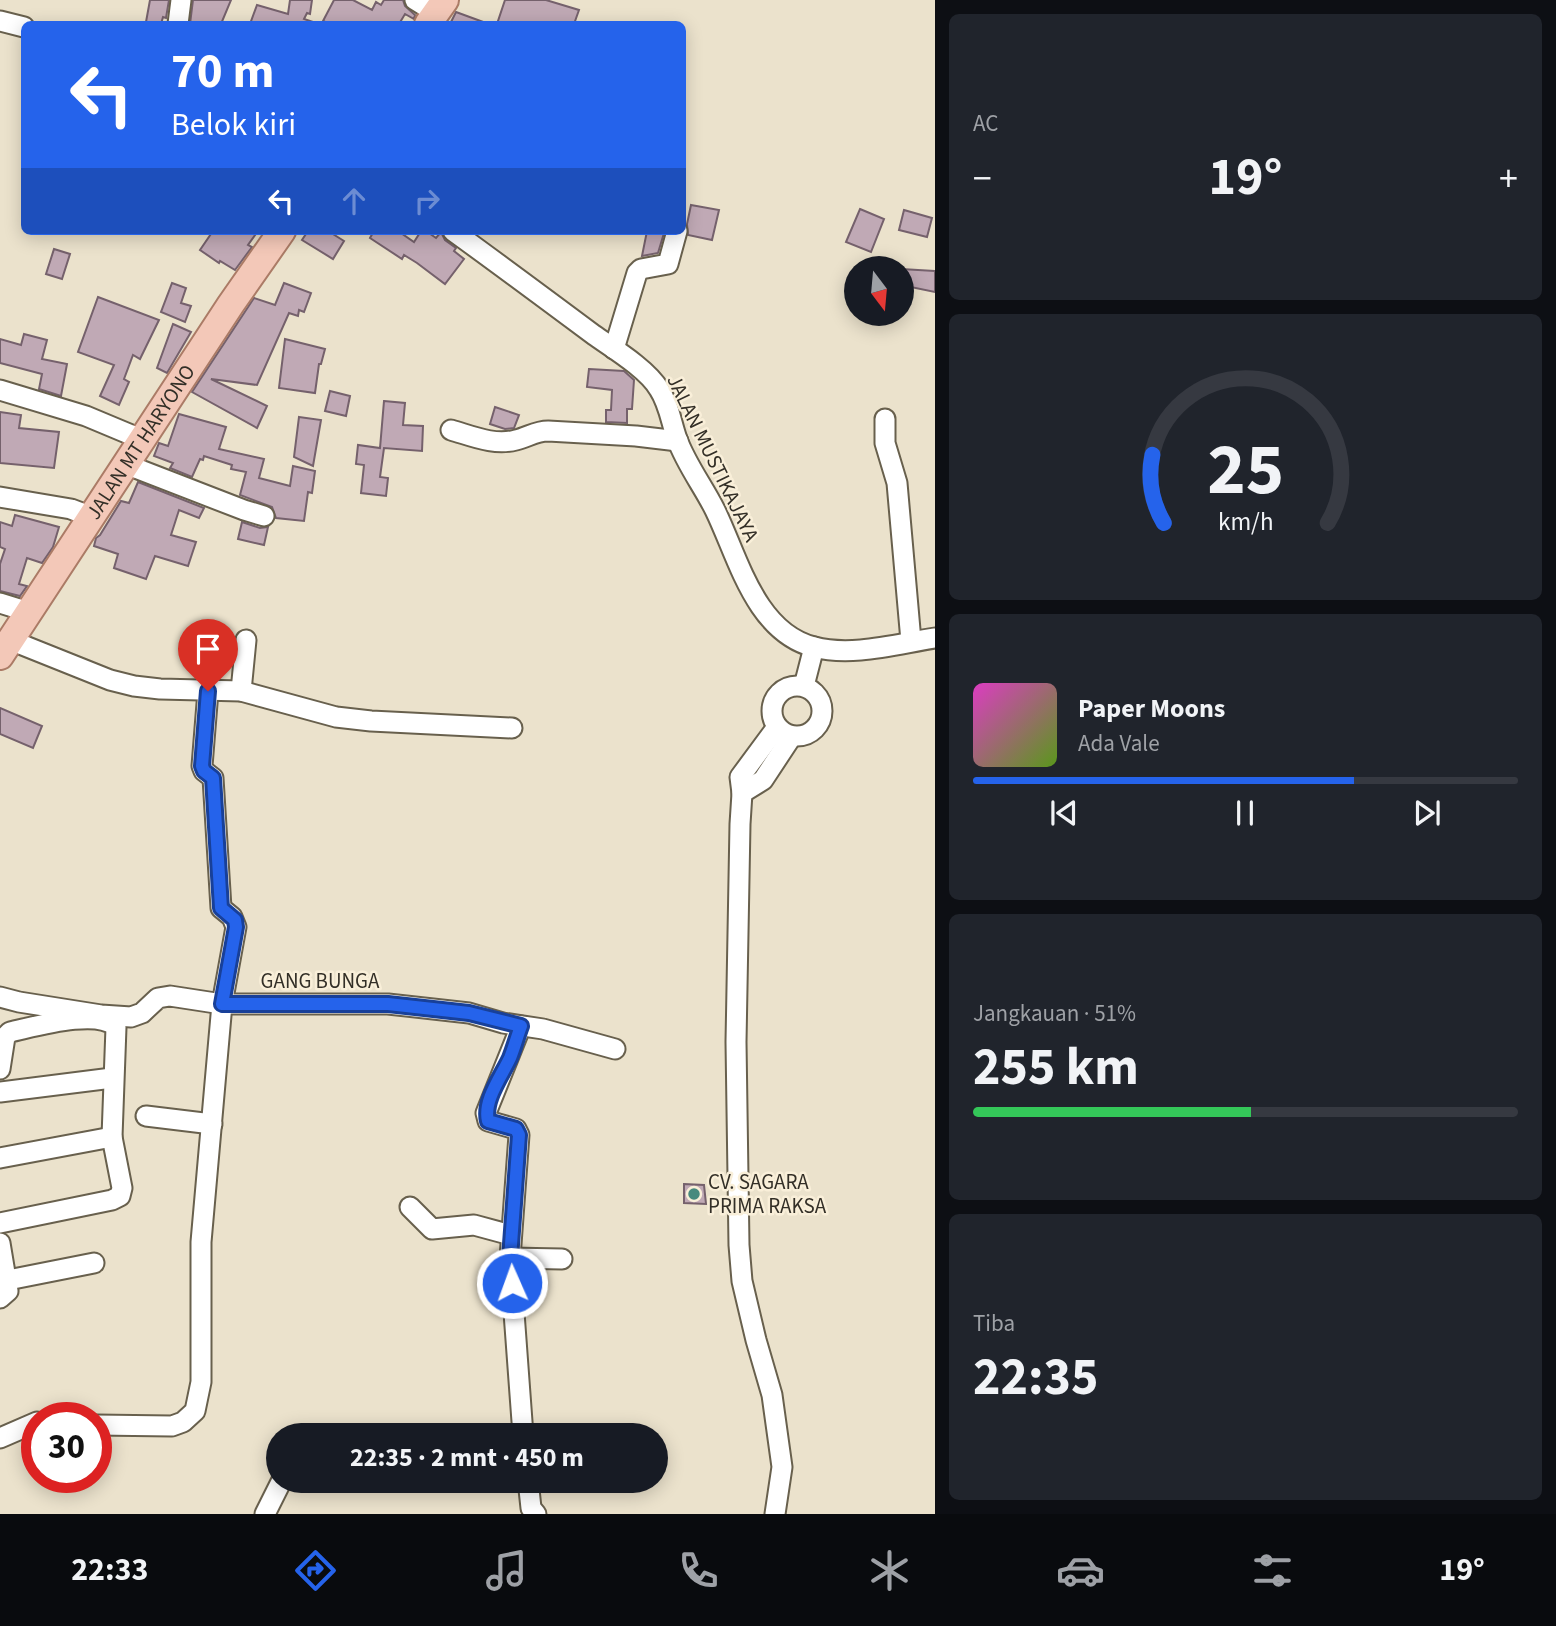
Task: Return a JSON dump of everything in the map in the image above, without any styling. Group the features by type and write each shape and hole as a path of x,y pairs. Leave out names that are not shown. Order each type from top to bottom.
{"main road":[{"name":"JALAN MT HARYONO","path":"5,648 141,439 279,235"}],"street":[{"path":"178,21 181,0"},
{"path":"0,21 21,26"},
{"name":"JALAN MUSTIKAJAYA","path":"458,235 614,349 650,377 659,388 678,441 715,510 762,609 780,629 796,641 838,651 935,638"},
{"path":"614,349 637,273 641,269 668,264 676,235"},
{"path":"0,390 86,416 141,439"},
{"path":"885,419 885,443 897,483 911,641"},
{"path":"451,430 489,441 507,442 536,431 678,441"},
{"path":"125,464 264,516"},
{"path":"0,497 71,509 92,517"},
{"path":"0,603 29,612"},
{"path":"241,691 246,640"},
{"path":"804,686 814,647"},
{"path":"5,648 110,680 160,689 241,691 336,717 512,728"},
{"path":"804,686 819,698 822,717 810,732 784,731 771,712 775,697 788,687 804,686"},
{"path":"112,1425 172,1426 183,1422 195,1411 201,1382 201,1242 222,1004 236,927 235,920 221,908 213,778 202,766 208,691"},
{"path":"775,1514 782,1467 772,1395 742,1281 739,1245 736,1042 742,793 763,780 784,731"},
{"name":"GANG BUNGA","path":"0,997 74,1011 131,1017 142,1013 158,998 170,996 222,1004 388,1004 469,1013 543,1029 615,1049"},
{"path":"0,1069 5,1037 10,1032 90,1018 112,1023 116,1027 112,1137 122,1188 120,1196 112,1200 0,1223"},
{"path":"521,1026 512,1055 488,1103 486,1113 488,1121 516,1129 519,1135 510,1258 522,1423"},
{"path":"0,1092 113,1078"},
{"path":"146,1116 212,1124"},
{"path":"0,1158 112,1137"},
{"path":"410,1207 432,1229 474,1225 511,1234"},
{"path":"0,1243 4,1289 94,1263"},
{"path":"510,1258 562,1259"},
{"path":"0,1438 21,1429"},
{"path":"265,1514 276,1493"},
{"path":"529,1493 531,1508 536,1514"}],"building":[{"path":"150,0 169,0 166,18 163,17 162,21 146,21"},
{"path":"193,0 231,0 222,21 190,21"},
{"path":"290,0 312,0 310,14 307,13 304,19 310,21 251,21 257,5 288,14"},
{"path":"334,0 353,0 372,10 376,2 381,5 384,0 403,0 405,6 415,15 414,19 405,14 401,21 323,21"},
{"path":"505,0 546,0 579,10 575,21 498,21"},
{"path":"456,12 481,21 452,21"},
{"path":"691,205 719,210 712,240 688,235"},
{"path":"860,209 884,219 871,252 846,242"},
{"path":"904,210 932,218 927,237 899,230"},
{"path":"210,235 255,235 248,245 252,247 235,270 200,250"},
{"path":"305,235 334,235 344,241 333,259 302,240"},
{"path":"372,235 404,235 414,242 418,235 432,235 436,238 442,235 456,248 454,251 464,259 445,284 404,255 402,259 370,238"},
{"path":"646,235 663,235 658,253 642,256"},
{"path":"54,249 70,254 62,279 46,274"},
{"path":"914,270 935,271 935,292 914,288"},
{"path":"172,283 186,288 181,303 191,306 185,322 161,312"},
{"path":"284,283 311,293 304,312 299,310 298,316 289,313 257,385 211,379 267,406 257,428 192,392 254,298 275,305"},
{"path":"98,297 159,320 140,359 133,355 124,379 129,382 119,405 100,396 114,365 78,352"},
{"path":"173,324 191,332 167,373 157,368"},
{"path":"24,334 47,340 42,359 67,364 61,396 39,389 42,374 0,363 0,339 21,345"},
{"path":"285,339 325,349 319,364 315,393 279,388"},
{"path":"589,369 624,371 634,380 632,409 627,409 627,423 606,422 606,410 611,410 612,390 587,387"},
{"path":"330,391 350,396 346,416 325,411"},
{"path":"384,401 405,403 403,425 423,426 422,451 384,448 380,477 388,478 386,496 361,493 364,465 356,464 358,445 380,448"},
{"path":"495,407 519,415 514,428 505,429 490,424"},
{"path":"0,412 21,415 19,428 59,432 54,468 0,463"},
{"path":"179,414 226,427 219,449 264,459 259,478 290,486 293,466 315,471 312,493 308,492 304,521 276,518 272,507 240,495 246,472 231,469 232,465 204,456 192,477 170,468 173,463 154,456 159,443 168,446"},
{"path":"299,417 321,420 313,466 294,457"},
{"path":"138,482 204,508 199,518 179,510 171,535 196,542 188,566 155,556 146,579 114,568 118,554 94,546 96,538 121,501 129,503"},
{"path":"15,515 59,527 53,547 42,563 27,558 19,584 27,586 20,596 0,591 0,564 5,549 0,547 0,522 12,526"},
{"path":"242,522 260,528 268,527 264,545 238,539"},
{"path":"0,708 42,726 33,748 0,734"},
{"name":"CV. SAGARA PRIMA RAKSA","path":"684,1184 704,1185 706,1204 684,1203"}],"place":[{"name":"CV. SAGARA PRIMA RAKSA","path":"694,1194"}],"route":[{"path":"208,691 202,766 213,778 221,908 235,920 236,927 222,1004 388,1004 469,1013 521,1026 512,1055 488,1103 486,1113 488,1121 516,1129 519,1133 510,1258 512,1283"}]}
